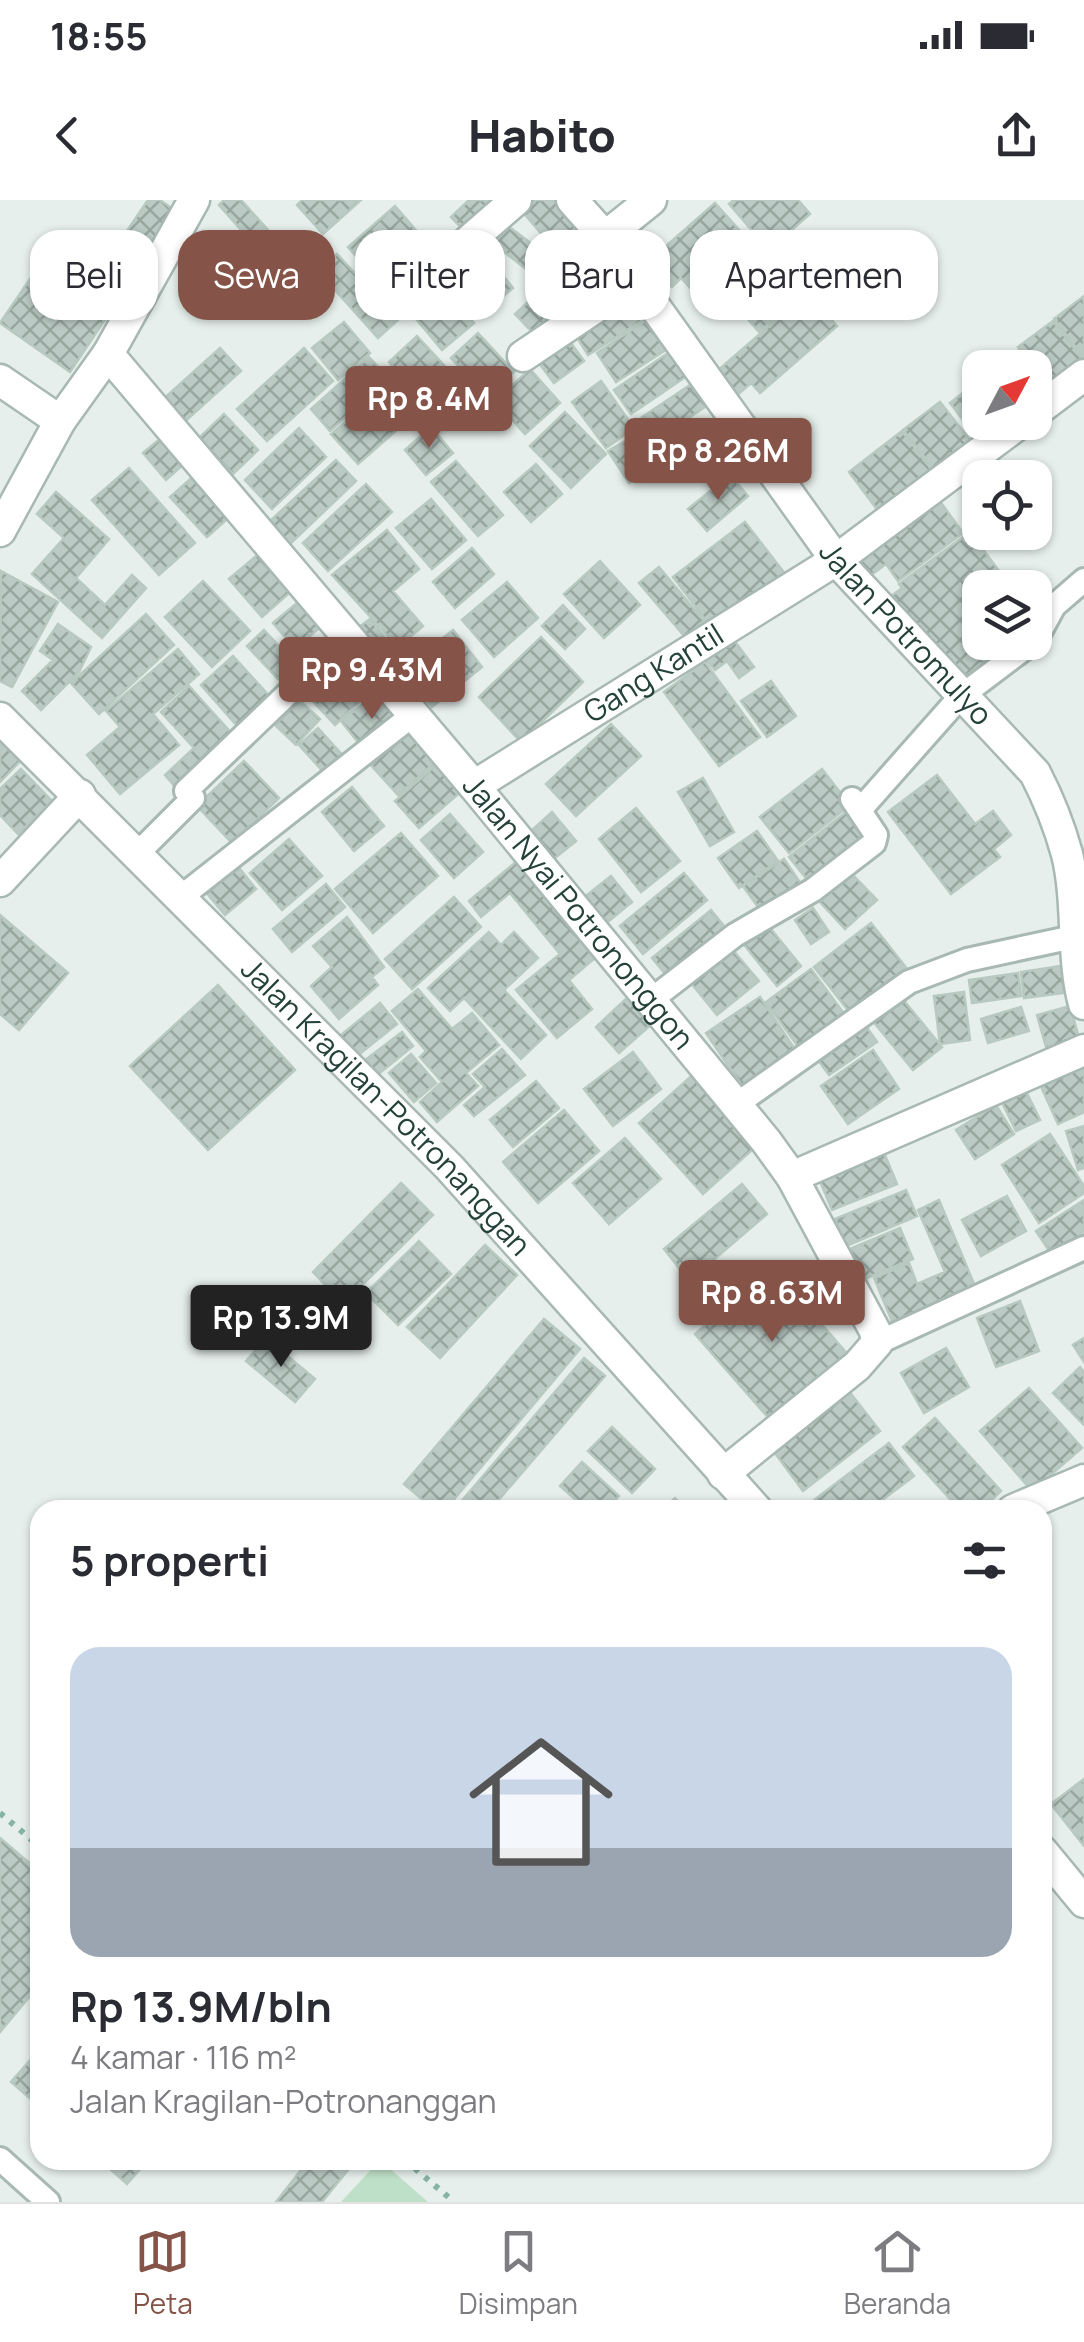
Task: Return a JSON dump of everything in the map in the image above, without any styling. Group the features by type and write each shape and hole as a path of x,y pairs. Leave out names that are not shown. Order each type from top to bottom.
{"street":[{"path":"0,531 60,422 108,354 194,200"},
{"path":"481,230 516,200"},
{"name":"Jalan Potromulyo","path":"572,200 599,230"},
{"path":"614,230 651,200"},
{"path":"523,356 577,320"},
{"name":"Jalan Potromulyo","path":"663,320 836,560 1034,772 1076,850 1078,958 1084,1004"},
{"name":"Jalan Nyai Potrononggon","path":"108,354 414,714 737,1104 792,1178 875,1331 877,1343"},
{"path":"1052,399 1084,375"},
{"path":"0,380 60,422"},
{"name":"Gang Kantil","path":"474,786 836,560 997,440"},
{"name":"Jalan Kragilan-Potronanggan","path":"0,718 462,1182 747,1500"},
{"path":"0,881 80,795"},
{"path":"792,1178 1084,1050"},
{"path":"723,1474 857,1366 877,1343"},
{"path":"1036,1500 1084,1480"},
{"path":"1052,1863 1084,1902"}],"lane":[{"path":"1052,610 1084,580"},
{"path":"138,853 193,798 186,790 348,636"},
{"path":"651,1000 735,935 813,890 874,843 876,835 856,805 960,697 1010,660"},
{"path":"181,897 414,714"},
{"path":"737,1104 909,982 967,960 1078,958"},
{"path":"877,1343 1084,1248"},
{"path":"0,2159 48,2202"}],"path":[{"path":"0,1813 30,1839"},
{"path":"417,2170 454,2202"}],"green space":[{"path":"371,2170 391,2170 428,2202 341,2202"}],"building":[{"path":"148,200 160,200 177,212 158,240 158,230 128,230"},
{"path":"224,200 241,200 268,230 241,230 219,205"},
{"path":"302,200 361,200 327,230 319,230 297,205"},
{"path":"469,200 509,200 477,230 463,230 451,217"},
{"path":"533,200 558,200 583,229 538,230 521,210"},
{"path":"734,200 798,200 810,214 792,230 752,230 729,204"},
{"path":"715,203 739,230 690,230 690,288 681,278 670,285 670,243"},
{"path":"395,206 416,230 367,230"},
{"path":"508,226 525,239 525,268 505,253"},
{"path":"335,256 355,273 355,312 335,290"},
{"path":"505,278 513,288 505,295"},
{"path":"30,279 30,320 105,320 70,372 0,323"},
{"path":"1084,296 1084,358 1054,319"},
{"path":"525,305 525,320 552,320 535,335 515,314"},
{"path":"362,320 398,320 378,338"},
{"path":"417,320 471,320 474,323 442,350"},
{"path":"584,320 643,320 588,355 571,328"},
{"path":"646,320 667,349 616,382 597,353"},
{"path":"749,320 772,320 759,332"},
{"path":"776,320 832,320 837,326 760,393 751,383 735,397 715,373"},
{"path":"1053,321 1084,361 1053,392 1052,350 1018,347"},
{"path":"344,322 370,353 338,380 312,348"},
{"path":"563,332 584,361 554,383 532,354"},
{"path":"478,333 514,372 487,397 451,358"},
{"path":"417,336 479,403 451,429 389,362"},
{"path":"220,348 241,371 181,425 160,402"},
{"path":"304,348 333,381 267,441 237,409"},
{"path":"671,351 687,376 631,414 614,390"},
{"path":"369,357 389,379 330,431 311,409"},
{"path":"530,369 560,403 525,434 495,401"},
{"path":"601,381 634,428 606,448 572,402"},
{"path":"693,383 708,405 657,439 642,417"},
{"path":"390,384 415,414 358,464 331,434"},
{"path":"962,394 962,419 950,403"},
{"path":"940,402 962,430 962,440 970,440 974,445 937,473 903,430"},
{"path":"565,412 606,454 571,488 530,446"},
{"path":"224,414 258,450 233,474 199,438"},
{"path":"431,427 453,453 426,475 405,450"},
{"path":"299,428 326,457 272,509 245,480"},
{"path":"902,431 935,474 882,516 849,472"},
{"path":"161,438 184,464 166,480 143,453"},
{"path":"629,439 649,471 629,483 608,451"},
{"path":"336,460 356,481 290,544 269,522"},
{"path":"456,461 503,515 478,536 431,482"},
{"path":"536,464 562,494 531,522 504,492"},
{"path":"129,468 195,543 159,575 92,500"},
{"path":"196,474 233,514 207,537 170,497"},
{"path":"730,475 748,496 707,531 688,509"},
{"path":"366,484 392,512 328,571 303,543"},
{"path":"56,492 109,539 76,578 105,605 132,575 146,588 102,638 32,574 64,538 37,514"},
{"path":"934,493 962,532 898,581 886,564 867,578 849,555"},
{"path":"431,499 466,540 432,569 396,528"},
{"path":"745,522 786,575 714,631 673,577"},
{"path":"387,530 419,569 393,591 423,626 398,647 332,575"},
{"path":"962,538 962,550 983,550 998,570 962,570 962,660 987,660 966,676 961,669 949,678 890,597 902,588 899,584"},
{"path":"472,548 494,574 455,608 433,582"},
{"path":"262,551 295,588 262,617 229,579"},
{"path":"600,561 640,605 604,638 564,594"},
{"path":"659,567 704,621 685,637 639,583"},
{"path":"1,571 58,602 12,687 0,681"},
{"path":"203,581 250,631 212,667 165,617"},
{"path":"507,582 538,618 494,657 462,620"},
{"path":"303,598 325,623 295,649 273,623"},
{"path":"563,605 585,629 565,649 542,626"},
{"path":"146,614 174,645 99,714 71,683"},
{"path":"370,619 398,654 384,666 355,630"},
{"path":"58,624 91,647 79,672 41,710 22,691 53,660 40,651"},
{"path":"264,630 295,663 278,679 247,646"},
{"path":"453,630 482,667 432,707 402,670"},
{"path":"730,635 754,667 739,678 727,661 715,670 703,656"},
{"path":"541,637 583,682 521,742 479,697"},
{"path":"345,642 361,658 352,666 373,689 335,725 308,696 328,678 318,667"},
{"path":"178,649 199,674 153,714 179,745 120,794 87,755 120,727 106,711"},
{"path":"233,656 272,699 239,728 201,685"},
{"path":"705,662 760,737 719,766 664,692"},
{"path":"771,681 796,716 767,737 741,701"},
{"path":"189,686 234,736 178,790 165,775 194,748 161,712"},
{"path":"378,692 402,722 365,751 341,721"},
{"path":"299,700 320,719 296,745 275,725"},
{"path":"411,724 440,758 398,795 369,763"},
{"path":"611,724 641,756 576,816 546,784"},
{"path":"318,728 346,759 327,776 299,745"},
{"path":"0,732 25,756 0,782"},
{"path":"244,761 279,798 232,843 197,806"},
{"path":"438,763 463,790 419,828 395,801"},
{"path":"21,769 52,801 18,834 0,815 0,789"},
{"path":"822,769 850,805 789,853 760,817"},
{"path":"937,775 975,824 993,811 1011,835 994,849 1000,857 951,894 888,812"},
{"path":"703,778 734,832 710,846 678,792"},
{"path":"352,787 384,826 354,851 322,812"},
{"path":"636,808 680,861 641,892 599,839"},
{"path":"850,809 875,840 814,888 789,857"},
{"path":"552,812 576,841 545,866 522,839"},
{"path":"450,814 483,852 454,878 421,840"},
{"path":"757,831 778,861 739,888 718,858"},
{"path":"401,833 438,876 373,933 335,889"},
{"path":"289,839 322,876 282,910 250,873"},
{"path":"784,859 803,887 763,914 743,886"},
{"path":"516,862 596,957 569,980 592,1009 557,1038 516,990 560,954 510,893 481,917 469,901"},
{"path":"236,864 256,889 225,915 204,890"},
{"path":"684,873 707,900 643,954 620,926"},
{"path":"851,873 877,900 845,929 820,902"},
{"path":"611,876 632,902 599,929 577,903"},
{"path":"326,884 345,907 292,952 273,929"},
{"path":"454,897 481,927 412,989 385,959"},
{"path":"813,908 829,932 811,944 795,920"},
{"path":"711,910 729,932 670,980 652,958"},
{"path":"0,915 68,973 19,1030 0,1014"},
{"path":"347,917 384,967 372,977 378,985 339,1019 311,986 332,967 313,946"},
{"path":"762,918 801,966 777,986 738,937"},
{"path":"871,923 908,970 851,1014 814,967"},
{"path":"489,932 501,945 514,932 538,958 504,990 546,1035 521,1059 464,998 450,1011 428,988"},
{"path":"727,943 759,981 717,1015 686,977"},
{"path":"1061,966 1064,993 1024,998 1021,972"},
{"path":"811,969 845,1015 799,1048 766,1002"},
{"path":"1018,973 1021,996 972,1003 969,980"},
{"path":"218,985 295,1070 208,1150 130,1066"},
{"path":"418,989 452,1029 472,1013 499,1045 466,1073 478,1086 437,1122 420,1102 442,1082 420,1057 426,1051 392,1011"},
{"path":"896,991 942,1047 913,1070 867,1014"},
{"path":"964,992 970,1040 940,1044 934,996"},
{"path":"629,996 653,1023 619,1053 596,1027"},
{"path":"760,997 800,1057 747,1093 706,1033"},
{"path":"380,1003 397,1024 357,1056 340,1036"},
{"path":"1070,1006 1081,1045 1048,1054 1037,1015"},
{"path":"1021,1007 1029,1031 988,1043 981,1019"},
{"path":"861,1019 877,1042 829,1075 813,1053"},
{"path":"402,1032 413,1046 376,1076 364,1061"},
{"path":"502,1049 525,1075 474,1116 464,1105 485,1087 473,1074"},
{"path":"873,1050 899,1089 848,1124 821,1086"},
{"path":"633,1052 661,1089 613,1126 584,1089"},
{"path":"411,1054 436,1083 414,1102 389,1073"},
{"path":"1084,1061 1084,1112 1058,1124 1039,1082"},
{"path":"697,1071 761,1142 703,1194 639,1123"},
{"path":"536,1081 559,1108 513,1147 490,1120"},
{"path":"1021,1081 1040,1120 1016,1131 997,1092"},
{"path":"996,1105 1014,1134 975,1159 956,1130"},
{"path":"564,1110 599,1151 538,1203 503,1162"},
{"path":"1084,1126 1084,1168 1078,1170 1066,1131"},
{"path":"1050,1134 1084,1186 1084,1193 1039,1223 1002,1165"},
{"path":"625,1138 661,1179 609,1224 573,1183"},
{"path":"880,1143 897,1184 832,1210 815,1169"},
{"path":"401,1183 433,1215 343,1304 313,1272"},
{"path":"742,1184 767,1214 689,1281 664,1249"},
{"path":"906,1190 917,1216 846,1246 835,1219"},
{"path":"1007,1196 1026,1231 981,1256 962,1220"},
{"path":"939,1200 977,1291 894,1326 874,1278 909,1263 917,1284 945,1272 918,1210"},
{"path":"1084,1200 1084,1239 1054,1258 1036,1231"},
{"path":"900,1228 913,1259 862,1280 850,1249"},
{"path":"419,1241 451,1274 398,1325 366,1293"},
{"path":"485,1245 517,1275 440,1358 407,1327"},
{"path":"772,1267 849,1356 773,1423 695,1334"},
{"path":"1020,1301 1039,1351 996,1367 977,1318"},
{"path":"544,1319 580,1349 453,1500 423,1500 404,1484"},
{"path":"266,1338 315,1379 295,1402 246,1361"},
{"path":"1084,1338 1084,1362 1073,1345"},
{"path":"946,1348 969,1387 924,1413 901,1373"},
{"path":"584,1358 605,1376 499,1500 463,1500"},
{"path":"1080,1367 1084,1372 1084,1425 1053,1393"},
{"path":"1029,1388 1082,1448 1032,1491 980,1431"},
{"path":"848,1390 880,1431 803,1491 772,1449"},
{"path":"935,1418 1001,1491 992,1500 951,1500 903,1447"},
{"path":"612,1427 655,1469 632,1493 588,1451"},
{"path":"889,1443 914,1476 882,1500 814,1500"},
{"path":"582,1462 619,1496 615,1500 576,1500 560,1486"},
{"path":"1084,1779 1084,1846 1052,1805"},
{"path":"0,1838 30,1864 30,1996 0,2032"},
{"path":"30,2060 30,2098 11,2082"},
{"path":"111,2170 139,2170 127,2184"},
{"path":"301,2170 348,2170 322,2202 276,2202"}]}
